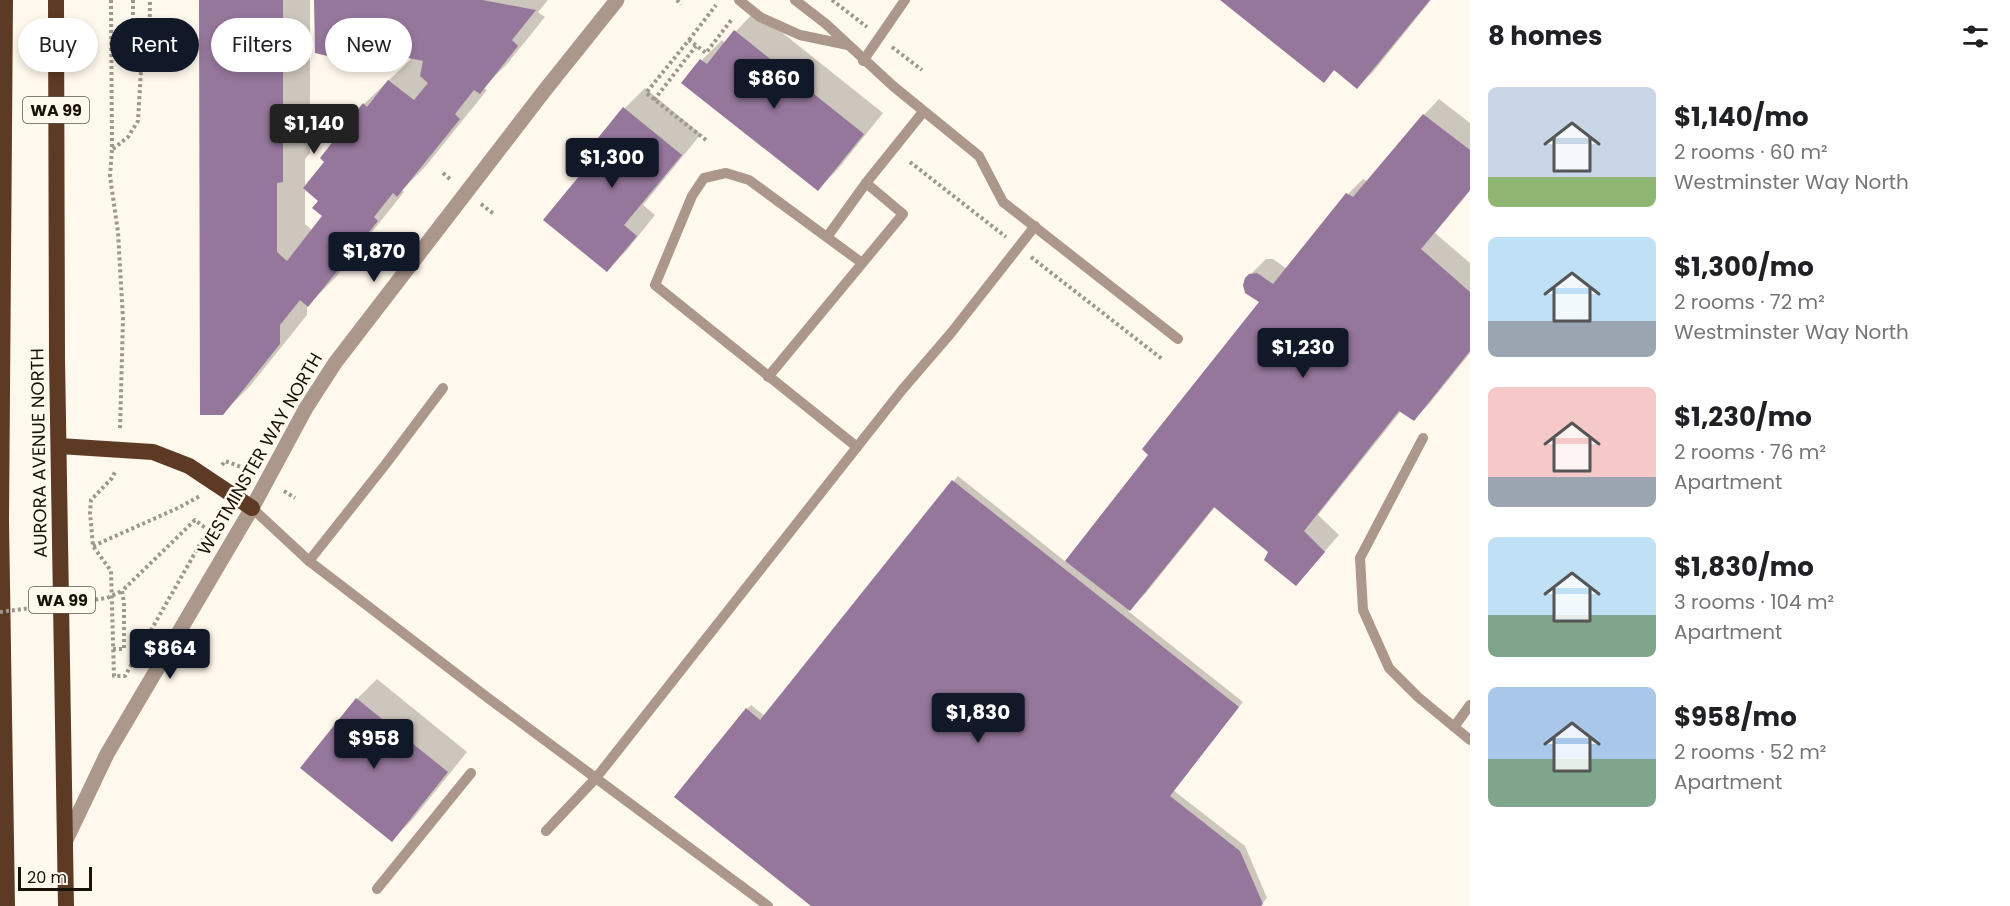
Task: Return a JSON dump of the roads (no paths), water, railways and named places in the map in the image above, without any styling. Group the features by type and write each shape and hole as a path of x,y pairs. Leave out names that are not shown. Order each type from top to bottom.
{"highway":[{"name":"AURORA AVENUE NORTH","path":"5,0 2,128 1,521 7,906"},
{"name":"AURORA AVENUE NORTH","path":"56,0 59,446 66,906"},
{"path":"59,446 119,448 153,452 172,458 189,466 252,508"}],"street":[{"name":"WESTMINSTER WAY NORTH","path":"66,840 107,754 252,508 306,408 334,363 617,0"}],"lane":[{"path":"739,0 760,17 800,35 848,45"},
{"path":"795,0 826,24 863,61 923,112 979,156 1003,201 1178,339"},
{"path":"863,61 905,0"},
{"path":"827,237 866,183 923,112"},
{"path":"857,447 655,285 692,196 704,178 726,173 749,180 862,263"},
{"path":"768,376 903,214 866,183"},
{"path":"546,831 596,778 1035,226"},
{"path":"309,561 443,388"},
{"path":"1423,438 1360,558 1363,610 1389,668 1418,698 1470,740"},
{"path":"252,508 309,561 768,906"},
{"path":"1454,726 1470,705"},
{"path":"377,888 471,773"}]}
